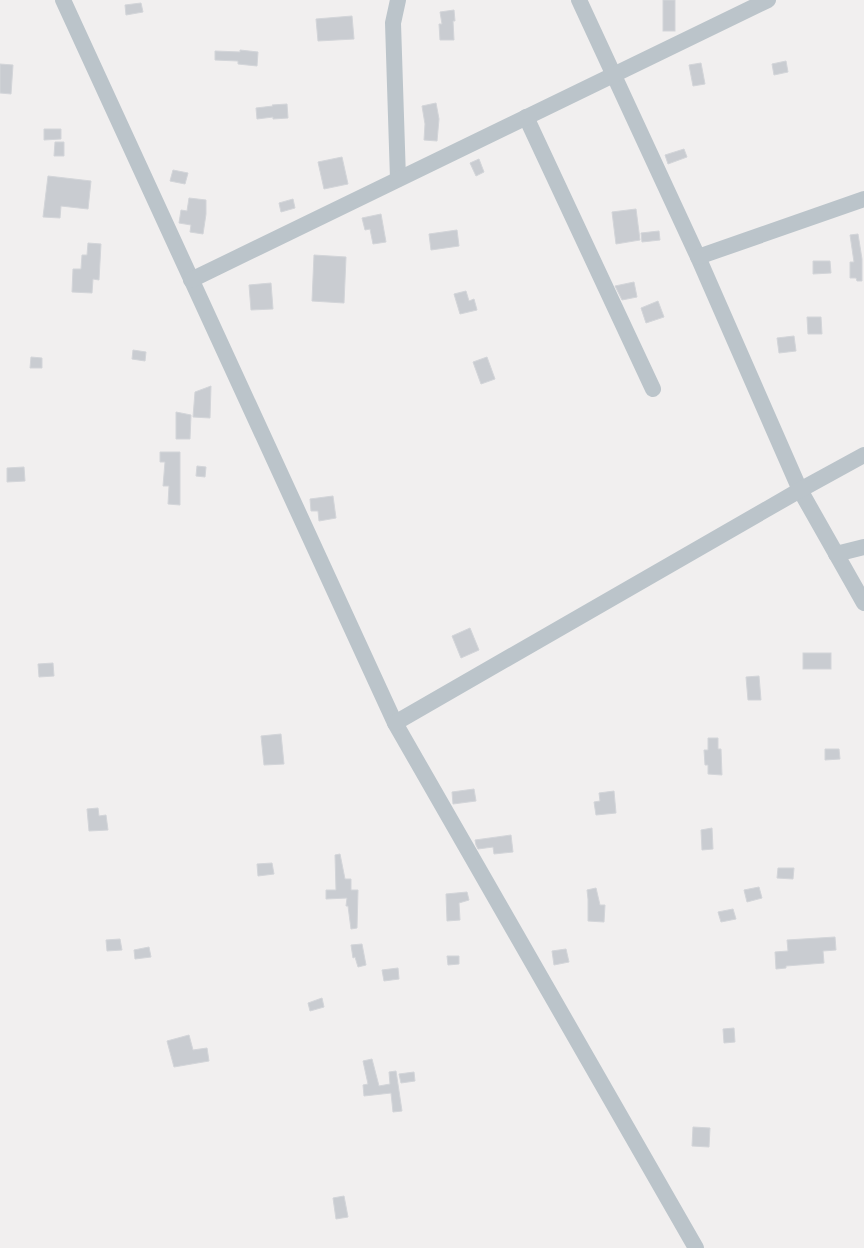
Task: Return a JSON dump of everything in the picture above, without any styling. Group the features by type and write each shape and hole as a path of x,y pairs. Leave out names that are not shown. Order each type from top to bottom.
{"street":[{"path":"63,0 395,723 696,1248"},
{"path":"398,0 393,22 398,179"},
{"path":"579,0 698,257 800,490 864,603"},
{"path":"192,280 768,0"},
{"path":"526,117 653,389"},
{"path":"698,257 864,200"},
{"path":"395,723 800,490 864,455"},
{"path":"836,554 864,547"}],"building":[{"path":"663,0 675,0 675,31 663,31"},
{"path":"141,3 143,12 126,15 125,5"},
{"path":"454,10 454,40 440,40 439,24 442,24 440,12"},
{"path":"352,16 354,39 318,41 316,19"},
{"path":"240,50 258,52 257,66 238,64 238,61 215,60 215,51 240,52"},
{"path":"786,61 788,72 774,75 772,64"},
{"path":"701,63 705,84 693,86 689,65"},
{"path":"0,64 13,65 11,94 0,93"},
{"path":"436,103 439,119 437,141 424,140 425,124 422,106"},
{"path":"287,104 288,118 273,119 273,117 257,119 256,108"},
{"path":"44,129 61,129 61,139 44,140"},
{"path":"55,142 64,142 64,156 54,156"},
{"path":"684,149 687,157 668,164 665,155"},
{"path":"342,157 348,184 324,189 318,162"},
{"path":"479,159 484,172 476,176 470,163"},
{"path":"173,170 188,173 185,184 170,181"},
{"path":"48,176 91,181 88,209 61,206 60,218 43,217"},
{"path":"189,198 206,200 206,214 203,234 190,232 191,225 179,223 181,210 187,211"},
{"path":"293,199 295,208 281,212 279,203"},
{"path":"636,209 640,240 616,244 612,212"},
{"path":"381,214 386,242 373,244 370,229 365,230 362,218"},
{"path":"457,230 459,246 431,250 429,234"},
{"path":"659,231 660,240 642,242 641,233"},
{"path":"858,234 862,259 862,281 857,281 856,278 850,278 850,262 854,262 850,235"},
{"path":"88,243 101,244 99,280 93,279 92,293 72,292 73,269 81,269 82,255 87,255"},
{"path":"314,255 346,257 344,303 312,301"},
{"path":"813,261 830,261 831,273 813,274"},
{"path":"634,282 637,297 622,300 615,286"},
{"path":"271,283 273,309 251,310 249,285"},
{"path":"466,291 469,301 474,299 477,310 460,314 454,294"},
{"path":"658,301 664,317 646,323 641,308"},
{"path":"807,317 821,317 822,334 808,334"},
{"path":"794,336 796,351 779,353 777,338"},
{"path":"133,350 146,352 145,361 132,359"},
{"path":"31,357 42,358 42,368 30,368"},
{"path":"487,357 495,379 481,384 473,362"},
{"path":"211,386 210,418 193,417 195,392"},
{"path":"176,412 191,415 190,439 176,439"},
{"path":"160,452 180,452 180,505 168,504 169,486 163,486 165,462 160,462"},
{"path":"197,466 206,467 205,477 196,476"},
{"path":"24,467 25,481 7,482 7,468"},
{"path":"333,496 336,518 319,521 318,511 311,511 310,499"},
{"path":"470,628 479,650 461,658 452,636"},
{"path":"803,653 831,653 831,669 803,669"},
{"path":"53,663 54,676 39,677 38,664"},
{"path":"759,676 761,700 748,700 746,677"},
{"path":"281,734 284,764 264,765 261,736"},
{"path":"708,738 718,738 718,749 721,749 722,775 708,774 708,765 705,765 704,750 708,750"},
{"path":"825,749 839,749 840,759 825,760"},
{"path":"474,789 476,801 453,804 452,792"},
{"path":"614,791 616,813 596,815 594,802 600,801 599,793"},
{"path":"98,808 99,816 106,815 108,830 89,831 87,809"},
{"path":"712,828 713,849 702,850 701,830"},
{"path":"511,835 513,852 494,854 493,847 478,849 476,845 475,840"},
{"path":"340,854 345,879 351,879 351,890 358,890 357,928 351,929 348,906 346,906 347,898 326,899 326,890 336,890 335,855"},
{"path":"272,863 274,874 258,876 257,864"},
{"path":"778,868 794,868 793,879 777,878"},
{"path":"759,887 762,898 747,902 744,890"},
{"path":"596,888 600,905 605,905 604,922 588,921 587,890"},
{"path":"467,892 469,900 459,903 460,920 447,921 446,894"},
{"path":"733,909 736,919 721,922 718,912"},
{"path":"835,937 836,950 823,951 824,963 786,966 786,968 776,969 775,952 788,951 787,940"},
{"path":"120,939 122,950 107,951 106,940"},
{"path":"362,944 366,965 358,967 355,957 353,958 351,945"},
{"path":"149,947 151,957 135,959 134,950"},
{"path":"566,949 569,962 554,965 552,951"},
{"path":"447,956 459,956 459,964 448,965"},
{"path":"398,968 399,979 384,981 382,970"},
{"path":"322,998 324,1007 310,1011 308,1003"},
{"path":"734,1028 735,1042 724,1043 723,1029"},
{"path":"189,1035 193,1050 207,1048 209,1061 174,1067 167,1041"},
{"path":"372,1059 379,1086 390,1084 389,1072 396,1071 402,1111 393,1112 391,1093 364,1096 363,1085 368,1084 363,1061"},
{"path":"414,1072 415,1081 401,1083 399,1074"},
{"path":"693,1127 710,1128 709,1147 692,1146"},
{"path":"344,1196 348,1217 336,1219 333,1198"}]}
